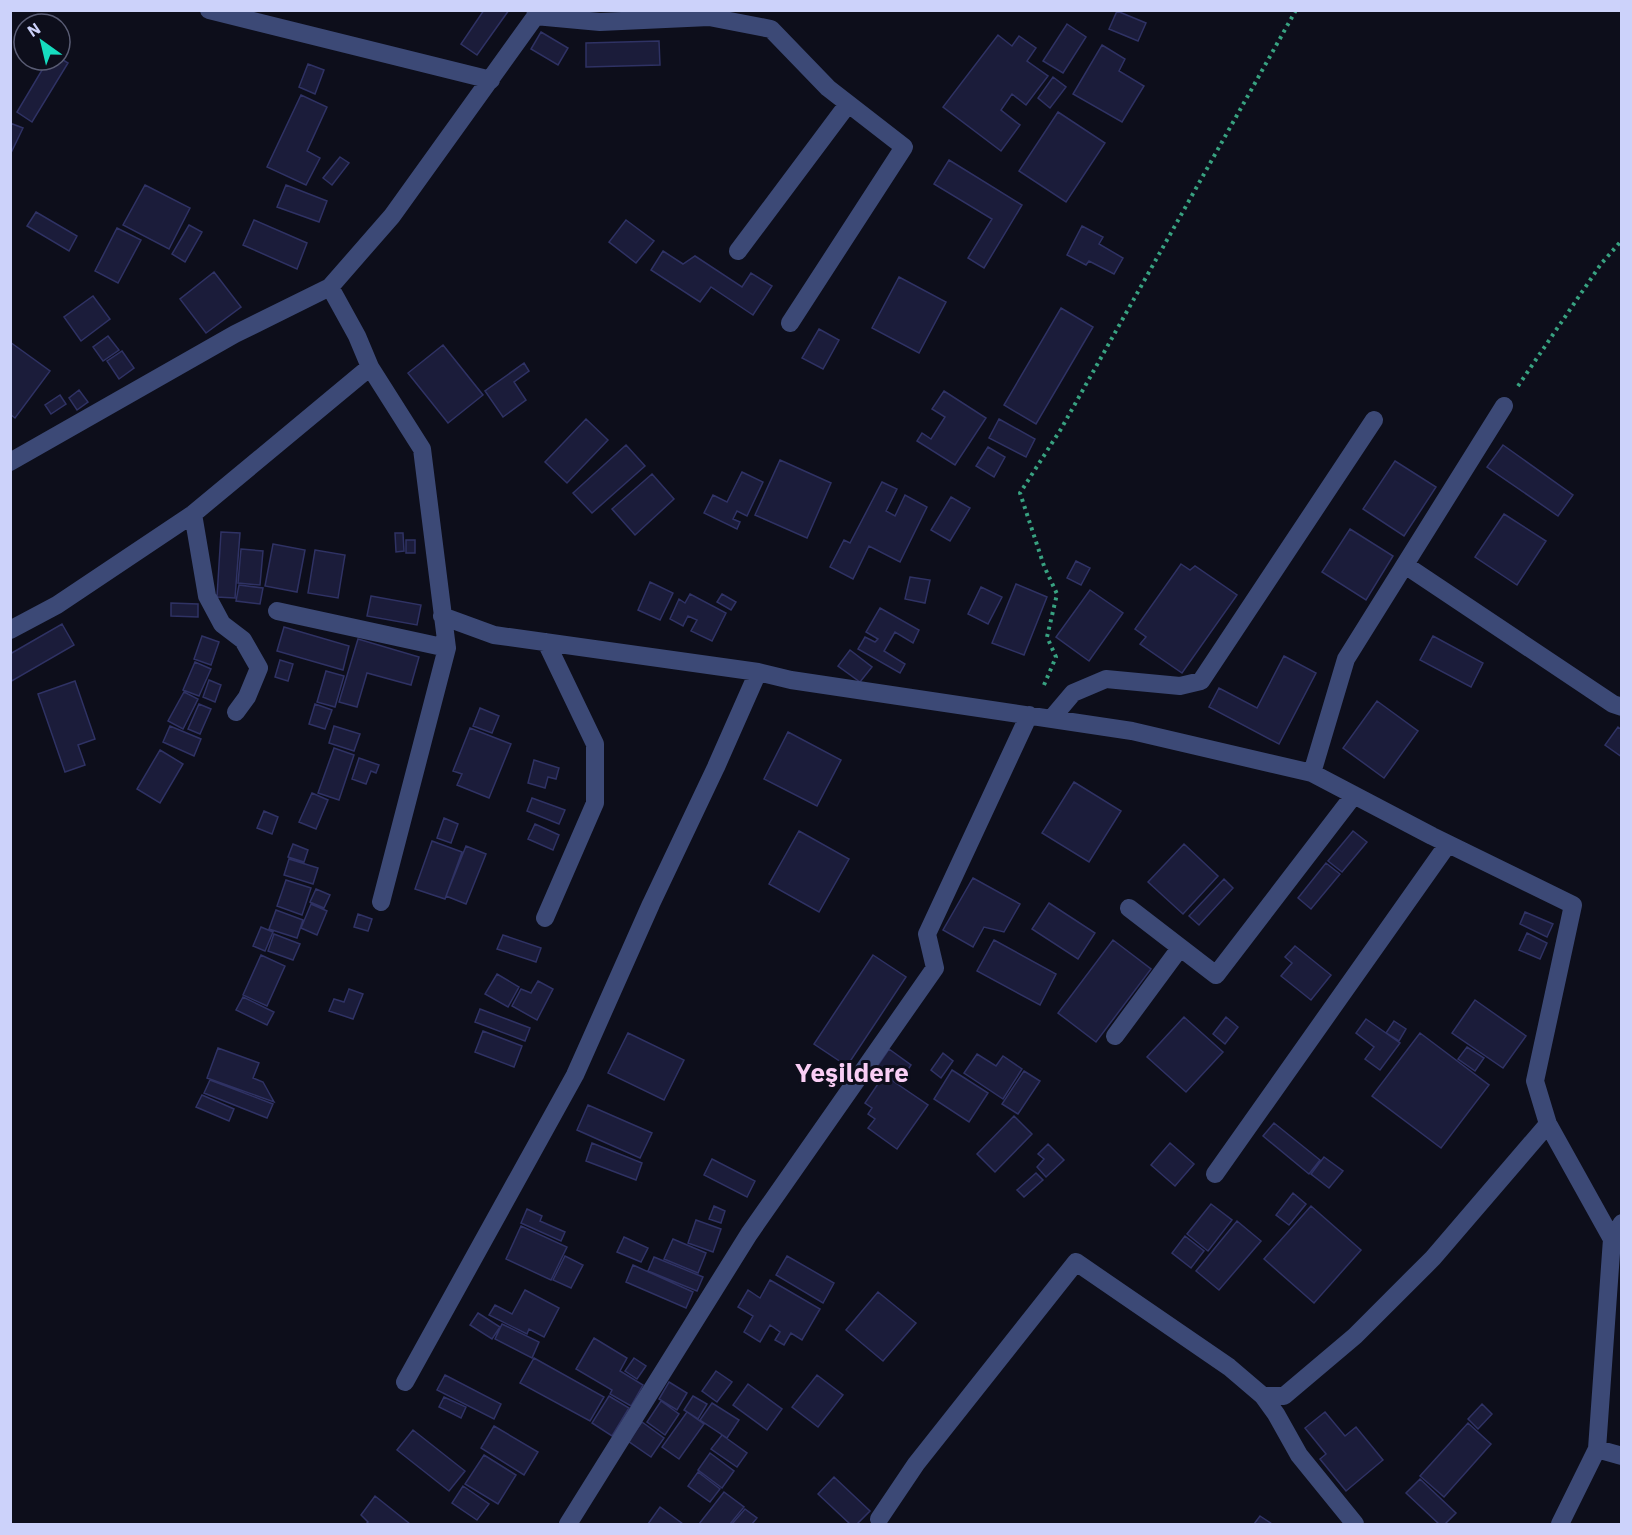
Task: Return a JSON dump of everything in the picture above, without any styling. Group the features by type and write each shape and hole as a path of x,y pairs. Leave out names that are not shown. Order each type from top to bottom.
{"street":[{"path":"209,10 491,80"},
{"path":"10,462 235,334 330,287 392,216 538,13 600,22 710,17 771,29 828,88 904,147 790,323"},
{"path":"738,251 848,104"},
{"path":"330,287 357,336 370,367 422,449 447,648 381,902"},
{"path":"10,630 57,604 193,514 370,367"},
{"path":"1312,773 1346,659 1504,406"},
{"path":"1051,718 1073,693 1106,679 1180,686 1201,681 1374,420"},
{"path":"193,514 207,596 222,624 243,640 259,668 247,697 236,712"},
{"path":"1405,564 1613,704 1622,707"},
{"path":"277,611 447,648"},
{"path":"442,616 494,635 758,672 791,680 1132,731 1312,773 1572,905 1534,1081 1548,1124 1617,1231 1598,1449 1560,1524"},
{"path":"545,918 595,803 595,744 546,642"},
{"path":"405,1382 575,1075 758,672"},
{"path":"568,1524 749,1234 935,969 927,934 1029,715"},
{"path":"1129,908 1216,975 1354,795"},
{"path":"1215,1174 1448,844"},
{"path":"1115,1036 1180,948"},
{"path":"1263,1396 1284,1396 1354,1336 1433,1258 1548,1124"},
{"path":"879,1519 916,1464 1076,1262 1229,1367 1263,1396 1299,1455 1355,1524"},
{"path":"1598,1449 1622,1456"}],"path":[{"path":"1029,715 1056,657 1047,637 1057,594 1044,566 1020,493 1060,429 1296,10"},
{"path":"1504,406 1601,264 1622,240"}],"building":[{"path":"484,10 509,10 477,55 461,44"},
{"path":"1117,11 1146,23 1138,41 1109,29"},
{"path":"1067,24 1086,37 1063,73 1043,61"},
{"path":"541,32 568,48 558,65 531,49"},
{"path":"998,35 1012,46 1019,36 1036,48 1027,61 1048,76 1026,105 1012,94 1001,110 1020,125 1001,151 943,107"},
{"path":"659,41 660,65 586,67 586,43"},
{"path":"1102,45 1125,59 1119,71 1144,86 1122,122 1073,94"},
{"path":"308,64 324,70 315,94 299,87"},
{"path":"41,72 63,72 32,122 17,112"},
{"path":"1053,77 1066,87 1050,108 1038,98"},
{"path":"301,95 327,107 307,151 320,158 306,185 267,167"},
{"path":"1058,112 1105,143 1066,202 1019,171"},
{"path":"10,123 23,128 10,155"},
{"path":"340,157 349,163 332,185 323,178"},
{"path":"949,160 1022,205 984,268 968,258 992,219 934,184"},
{"path":"145,185 190,208 169,249 123,225"},
{"path":"286,185 327,201 319,222 277,207"},
{"path":"36,212 77,236 69,251 27,226"},
{"path":"254,220 307,243 297,269 243,245"},
{"path":"626,220 654,241 636,263 609,242"},
{"path":"189,225 202,232 185,262 172,254"},
{"path":"1082,226 1103,237 1099,244 1123,258 1114,274 1089,261 1086,265 1067,255"},
{"path":"117,228 141,240 118,283 95,271"},
{"path":"663,251 683,264 695,256 742,287 751,273 772,286 753,315 711,287 700,302 651,270"},
{"path":"214,272 241,307 206,333 180,299"},
{"path":"899,277 946,302 919,353 872,328"},
{"path":"93,296 110,319 81,341 64,317"},
{"path":"1061,308 1093,327 1036,424 1004,405"},
{"path":"819,329 839,340 823,369 802,358"},
{"path":"108,336 119,350 103,361 93,347"},
{"path":"10,342 50,371 15,418 10,414"},
{"path":"443,345 483,395 448,423 408,373"},
{"path":"122,351 134,368 119,379 107,361"},
{"path":"524,363 529,371 514,382 526,400 503,417 485,391"},
{"path":"79,390 88,402 77,410 69,398"},
{"path":"944,391 986,418 955,465 917,441 922,433 931,439 945,417 932,409"},
{"path":"60,395 66,404 51,414 45,405"},
{"path":"586,419 608,440 567,483 545,462"},
{"path":"999,419 1035,439 1026,457 989,438"},
{"path":"626,445 645,466 592,513 573,493"},
{"path":"1503,445 1573,495 1558,516 1487,467"},
{"path":"988,447 1005,457 994,477 976,466"},
{"path":"780,460 831,483 807,538 755,515"},
{"path":"1395,461 1436,487 1404,536 1363,509"},
{"path":"742,472 763,482 747,516 737,511 733,519 740,522 737,529 704,513 713,495 727,502"},
{"path":"652,474 674,499 635,535 612,509"},
{"path":"882,482 897,489 886,511 895,516 905,495 927,507 900,562 869,546 853,579 830,567 844,540 850,543"},
{"path":"951,497 970,508 950,541 931,530"},
{"path":"1504,514 1546,541 1517,585 1475,557"},
{"path":"1350,529 1393,556 1366,600 1322,572"},
{"path":"221,532 240,533 235,598 217,597"},
{"path":"395,533 403,533 404,551 396,552"},
{"path":"406,540 415,540 415,553 406,553"},
{"path":"273,544 305,550 297,592 265,586"},
{"path":"241,549 263,551 260,585 238,583"},
{"path":"315,550 345,555 338,598 308,593"},
{"path":"1076,561 1090,568 1081,585 1067,578"},
{"path":"1181,564 1190,570 1195,566 1237,595 1182,673 1140,644 1146,637 1135,629"},
{"path":"910,577 930,580 925,603 905,599"},
{"path":"650,582 673,593 660,620 638,610"},
{"path":"1016,584 1047,597 1024,655 992,643"},
{"path":"239,585 263,588 260,604 236,601"},
{"path":"981,587 1002,597 988,624 968,614"},
{"path":"1090,590 1123,613 1089,661 1056,637"},
{"path":"690,594 726,613 712,641 691,631 697,620 688,616 683,626 670,619 679,599 685,603"},
{"path":"722,594 736,602 731,610 717,602"},
{"path":"371,596 421,605 417,625 367,616"},
{"path":"171,603 198,604 198,617 171,616"},
{"path":"880,608 919,630 913,643 895,632 884,651 905,664 900,673 858,649 865,637 875,642 878,639 866,632"},
{"path":"62,624 74,645 10,682 10,654"},
{"path":"284,627 349,646 343,670 277,651"},
{"path":"202,636 219,642 211,665 194,659"},
{"path":"1433,636 1483,663 1471,687 1420,660"},
{"path":"358,639 419,657 411,685 367,673 357,707 339,702"},
{"path":"850,650 872,667 860,682 838,666"},
{"path":"1284,656 1316,673 1279,744 1209,707 1219,688 1257,708"},
{"path":"280,660 293,664 288,681 275,677"},
{"path":"195,662 211,669 199,696 183,690"},
{"path":"326,671 344,676 335,707 317,702"},
{"path":"209,680 221,685 215,702 203,697"},
{"path":"75,681 95,739 78,745 85,765 65,772 38,694"},
{"path":"184,692 198,699 183,729 168,721"},
{"path":"1377,701 1418,731 1384,778 1343,748"},
{"path":"199,704 211,709 200,734 188,729"},
{"path":"315,704 332,710 325,729 309,724"},
{"path":"480,708 499,716 492,733 473,726"},
{"path":"170,726 201,739 194,756 163,742"},
{"path":"334,726 360,734 354,751 329,743"},
{"path":"1618,727 1622,730 1622,757 1605,745"},
{"path":"470,728 511,744 489,798 457,785 462,774 453,771"},
{"path":"788,732 841,760 817,806 764,779"},
{"path":"334,748 354,755 339,800 318,793"},
{"path":"160,750 183,764 160,803 137,789"},
{"path":"359,758 379,765 376,773 371,771 366,784 352,779"},
{"path":"534,760 559,768 556,779 548,777 545,788 528,783"},
{"path":"1074,782 1121,811 1089,862 1042,833"},
{"path":"312,793 328,800 316,829 299,822"},
{"path":"532,798 565,810 559,824 527,811"},
{"path":"264,811 278,817 272,834 257,828"},
{"path":"444,818 458,824 451,843 437,838"},
{"path":"535,824 559,835 553,850 528,839"},
{"path":"799,831 849,859 819,912 769,884"},
{"path":"1353,831 1367,842 1342,872 1328,861"},
{"path":"432,841 462,852 445,899 415,889"},
{"path":"293,844 308,850 304,862 288,857"},
{"path":"1184,844 1218,876 1183,914 1148,882"},
{"path":"466,846 486,854 466,904 446,896"},
{"path":"289,859 318,868 313,884 284,875"},
{"path":"1326,863 1340,874 1311,909 1298,898"},
{"path":"973,878 1020,904 1004,932 984,927 973,947 943,930"},
{"path":"1224,879 1233,888 1199,925 1189,916"},
{"path":"286,880 311,888 302,915 277,906"},
{"path":"316,889 330,895 324,908 310,902"},
{"path":"1049,903 1095,933 1078,959 1032,929"},
{"path":"311,904 327,911 317,935 301,928"},
{"path":"276,910 303,920 297,938 269,929"},
{"path":"1525,912 1553,924 1547,937 1520,924"},
{"path":"358,914 372,919 368,931 354,927"},
{"path":"261,927 273,932 265,951 253,946"},
{"path":"1527,933 1547,943 1540,959 1519,950"},
{"path":"274,934 300,944 293,960 268,951"},
{"path":"503,935 541,948 536,962 497,949"},
{"path":"994,940 1056,974 1040,1005 977,971"},
{"path":"1113,940 1151,969 1096,1042 1058,1013"},
{"path":"1295,946 1331,975 1311,1000 1281,976 1292,963 1285,957"},
{"path":"261,955 285,966 267,1006 243,995"},
{"path":"873,955 906,977 847,1066 814,1044"},
{"path":"497,974 519,987 508,1007 485,994"},
{"path":"538,981 553,989 537,1020 512,1006 521,989 531,993"},
{"path":"349,989 363,994 353,1019 329,1011 334,999 344,1002"},
{"path":"243,997 274,1012 267,1025 236,1010"},
{"path":"1475,1000 1526,1036 1503,1068 1452,1033"},
{"path":"480,1009 530,1028 525,1041 475,1022"},
{"path":"1184,1017 1223,1052 1186,1092 1147,1057"},
{"path":"1226,1017 1238,1027 1225,1044 1213,1034"},
{"path":"1366,1019 1400,1043 1380,1070 1365,1059 1374,1047 1356,1033"},
{"path":"1394,1021 1406,1029 1399,1041 1386,1033"},
{"path":"483,1031 522,1046 514,1067 475,1052"},
{"path":"628,1033 684,1060 664,1100 608,1073"},
{"path":"1420,1033 1489,1085 1441,1148 1372,1096"},
{"path":"1467,1047 1484,1058 1475,1071 1458,1059"},
{"path":"218,1048 259,1063 253,1078 263,1082 274,1102 207,1078"},
{"path":"889,1049 911,1065 899,1083 876,1068"},
{"path":"943,1053 953,1061 941,1078 931,1070"},
{"path":"977,1054 996,1066 1003,1056 1022,1069 1003,1099 964,1073"},
{"path":"952,1070 988,1093 969,1122 934,1099"},
{"path":"1024,1071 1040,1081 1018,1114 1002,1104"},
{"path":"884,1075 928,1105 897,1149 868,1128 875,1119 868,1114 872,1108 865,1103"},
{"path":"210,1080 273,1104 267,1118 204,1093"},
{"path":"202,1095 234,1109 229,1121 196,1107"},
{"path":"588,1105 652,1133 640,1158 577,1130"},
{"path":"1014,1116 1032,1134 995,1172 977,1154"},
{"path":"1274,1123 1320,1160 1309,1174 1263,1136"},
{"path":"592,1143 642,1163 636,1180 586,1161"},
{"path":"1170,1143 1194,1164 1175,1186 1151,1165"},
{"path":"1048,1144 1064,1160 1046,1177 1037,1167 1044,1159 1038,1154"},
{"path":"1324,1157 1343,1171 1329,1188 1311,1174"},
{"path":"712,1159 755,1181 747,1197 704,1175"},
{"path":"1036,1173 1043,1180 1024,1197 1017,1190"},
{"path":"1293,1193 1306,1204 1289,1225 1276,1215"},
{"path":"1211,1204 1232,1220 1208,1251 1187,1234"},
{"path":"714,1206 725,1211 721,1223 709,1219"},
{"path":"1311,1206 1361,1250 1314,1303 1264,1259"},
{"path":"527,1209 542,1216 540,1221 565,1232 561,1241 521,1223"},
{"path":"696,1220 721,1229 713,1252 688,1243"},
{"path":"1237,1221 1261,1241 1219,1290 1196,1271"},
{"path":"521,1226 567,1247 551,1280 506,1259"},
{"path":"1185,1236 1204,1251 1191,1268 1172,1253"},
{"path":"624,1237 648,1248 641,1262 617,1252"},
{"path":"673,1239 706,1253 698,1273 664,1259"},
{"path":"565,1256 583,1265 571,1288 553,1280"},
{"path":"787,1256 834,1283 823,1303 776,1275"},
{"path":"654,1257 703,1277 697,1291 648,1271"},
{"path":"633,1265 693,1292 686,1308 626,1282"},
{"path":"770,1280 820,1309 802,1340 791,1333 784,1345 775,1340 780,1332 770,1325 760,1342 744,1332 753,1316 738,1307 748,1290 760,1298"},
{"path":"525,1290 559,1308 544,1337 529,1329 527,1334 489,1315 495,1305 512,1314"},
{"path":"878,1292 916,1323 883,1361 846,1330"},
{"path":"478,1313 500,1327 492,1339 470,1325"},
{"path":"502,1324 539,1342 532,1358 495,1339"},
{"path":"594,1338 627,1358 620,1371 643,1385 631,1406 610,1394 612,1390 576,1369"},
{"path":"534,1358 604,1397 590,1421 520,1383"},
{"path":"634,1358 646,1366 637,1379 625,1371"},
{"path":"716,1371 732,1382 717,1402 702,1391"},
{"path":"445,1375 501,1404 494,1419 437,1390"},
{"path":"817,1375 843,1395 818,1427 792,1407"},
{"path":"669,1382 687,1393 677,1410 659,1399"},
{"path":"748,1384 782,1409 767,1430 733,1405"},
{"path":"609,1396 629,1408 612,1436 592,1423"},
{"path":"693,1396 707,1404 698,1419 684,1410"},
{"path":"444,1397 466,1407 461,1418 439,1407"},
{"path":"661,1401 679,1414 665,1435 647,1422"},
{"path":"712,1403 739,1420 727,1438 700,1420"},
{"path":"1482,1404 1492,1414 1478,1429 1468,1419"},
{"path":"687,1412 704,1424 679,1459 662,1447"},
{"path":"1325,1412 1345,1436 1356,1427 1383,1460 1346,1491 1320,1459 1326,1454 1305,1428"},
{"path":"642,1422 664,1438 651,1457 628,1441"},
{"path":"1468,1423 1491,1444 1444,1497 1420,1476"},
{"path":"494,1426 538,1452 524,1475 481,1448"},
{"path":"413,1430 465,1471 449,1491 397,1450"},
{"path":"722,1435 747,1453 737,1467 711,1449"},
{"path":"710,1453 734,1471 722,1488 698,1470"},
{"path":"484,1455 516,1475 498,1504 465,1484"},
{"path":"698,1472 720,1489 710,1502 688,1486"},
{"path":"834,1477 870,1511 857,1524 850,1524 818,1494"},
{"path":"1420,1479 1456,1513 1445,1524 1439,1524 1406,1493"},
{"path":"463,1486 489,1504 477,1520 452,1503"},
{"path":"724,1492 744,1507 730,1524 699,1524"},
{"path":"375,1496 410,1524 366,1524 368,1522 361,1515"},
{"path":"660,1507 683,1524 648,1524"},
{"path":"745,1509 757,1518 752,1524 732,1524"},
{"path":"1260,1516 1272,1524 1254,1524"}],"district":[{"name":"Yeşildere","path":"852,1073"}]}
